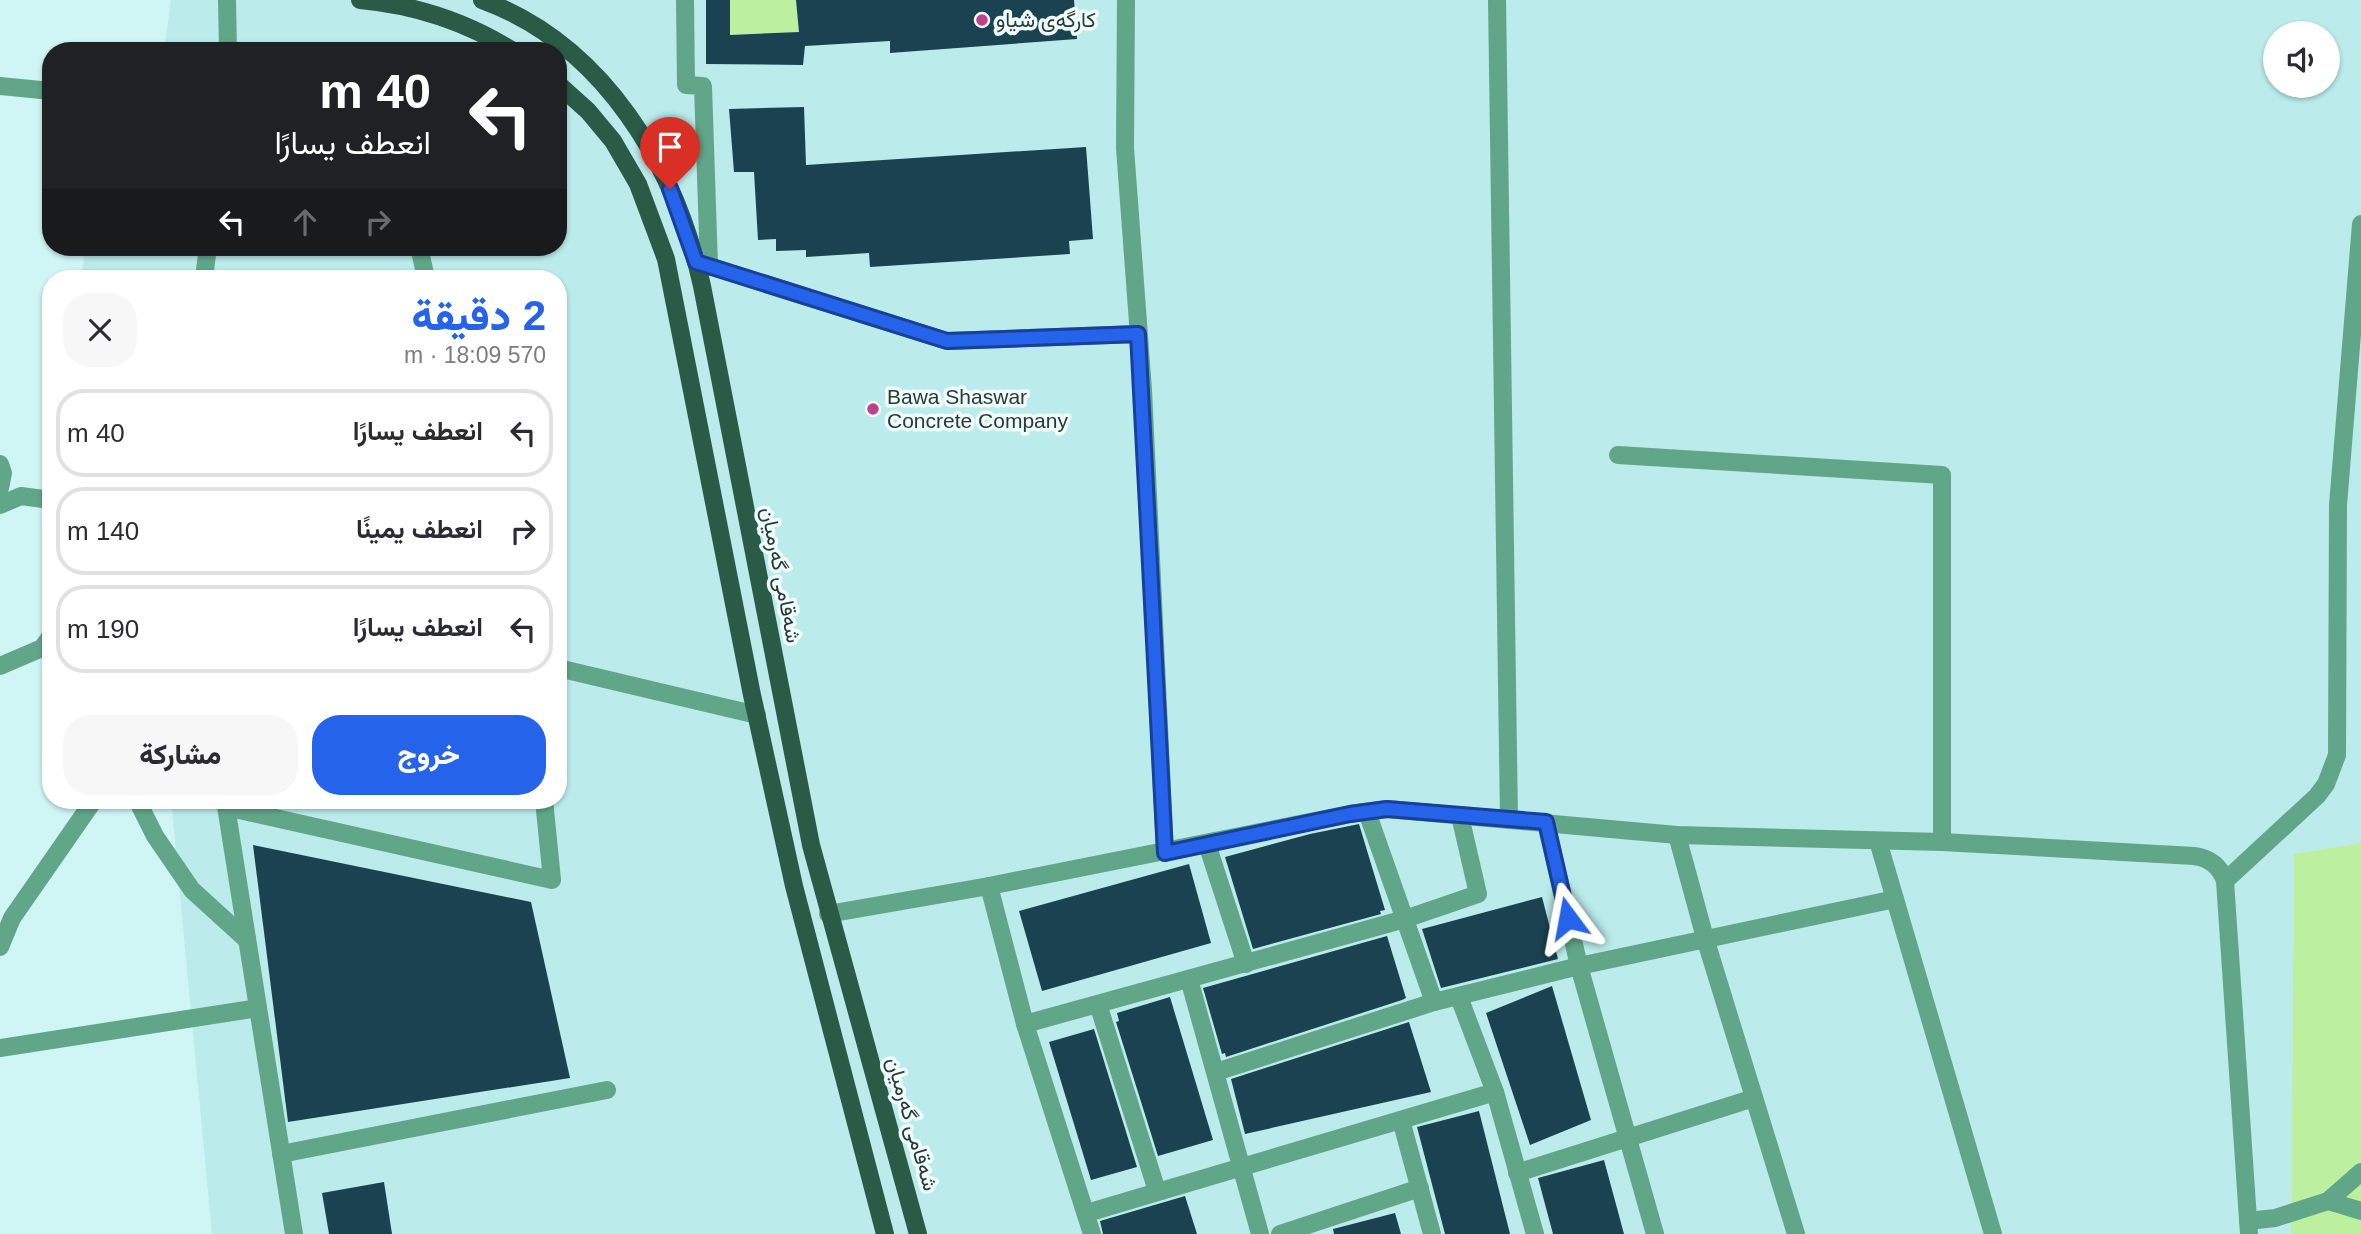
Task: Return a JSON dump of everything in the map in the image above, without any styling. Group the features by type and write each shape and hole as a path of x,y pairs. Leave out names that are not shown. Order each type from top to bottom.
{"main road":[{"path":"360,0 406,6 450,18 496,42"},
{"name":"شەقامی گەرمیان","path":"482,0 510,12 556,42"},
{"name":"شەقامی گەرمیان","path":"567,51 594,73 610,91 645,139 665,177 703,264 805,819 828,914 918,1234"},
{"path":"567,92 588,111 613,141 638,184 666,259 794,886 885,1234"},
{"path":"862,1145 893,1138"}],"street":[{"path":"227,0 228,42"},
{"path":"685,0 685,85 703,86 703,264 947,341 1138,334"},
{"path":"1126,0 1125,148 1138,334 1165,853"},
{"path":"1497,0 1509,820"},
{"path":"0,86 42,90"},
{"path":"2225,881 2317,796 2326,784 2337,755 2338,505 2361,224"},
{"path":"1618,455 1942,475 1942,842"},
{"path":"0,464 3,473 0,488"},
{"path":"0,505 21,496 42,499"},
{"path":"0,666 42,648"},
{"path":"567,670 757,715"},
{"path":"0,947 12,918 88,809"},
{"path":"142,809 155,836 192,890 247,940"},
{"path":"226,809 294,1234"},
{"path":"247,809 552,880 545,809"},
{"path":"828,914 1165,853 1387,809 1677,835 1942,842 2203,857 2217,866 2225,881 2249,1228 2328,1201 2361,1172"},
{"path":"1367,811 1434,1002"},
{"path":"1025,1024 1405,919 1478,894 1460,816"},
{"path":"1546,822 1579,966 1655,1234"},
{"path":"1677,835 1705,938 1796,1234"},
{"path":"1878,841 1993,1234"},
{"path":"1207,844 1246,964"},
{"path":"989,886 1025,1024 1092,1234"},
{"path":"1216,1072 1434,1002 1579,966 1895,899"},
{"path":"1189,979 1260,1234"},
{"path":"1460,997 1495,1092 1535,1234"},
{"path":"1098,1004 1157,1191"},
{"path":"0,1048 258,1007"},
{"path":"281,1154 607,1090"},
{"path":"1087,1213 1495,1092"},
{"path":"1517,1173 1754,1098"},
{"path":"1401,1120 1432,1234"},
{"path":"1280,1234 1420,1188"},
{"path":"2328,1201 2361,1212"}],"shaded area":[{"path":"171,0 2361,0 2361,843 2294,854 2291,1234 212,1234 172,809 567,809 567,270 82,270 85,256 567,256 567,42 165,42"}],"green space":[{"path":"730,0 796,0 799,32 730,35"},
{"path":"2361,843 2361,1234 2291,1234 2294,854"}],"building":[{"path":"706,0 730,0 730,35 799,32 796,0 1074,0 1077,39 890,53 890,41 805,46 803,65 706,64"},
{"path":"804,107 806,165 1086,147 1093,239 1069,241 1070,254 870,267 869,253 806,257 806,250 776,251 776,239 758,240 754,172 734,172 729,109"},
{"path":"1359,824 1385,910 1380,911 1381,914 1253,949 1225,857"},
{"path":"253,845 531,902 570,1078 288,1122"},
{"path":"1189,864 1211,943 1042,991 1019,911"},
{"path":"1542,897 1558,959 1441,988 1422,929"},
{"path":"1387,936 1406,998 1226,1057 1225,1053 1222,1054 1203,988"},
{"path":"1552,986 1591,1120 1530,1145 1486,1013"},
{"path":"1170,997 1213,1140 1158,1156 1116,1022 1119,1021 1117,1013"},
{"path":"1409,1022 1431,1092 1245,1134 1231,1079"},
{"path":"1094,1029 1137,1167 1091,1180 1049,1042"},
{"path":"1479,1111 1510,1234 1445,1234 1417,1127"},
{"path":"1604,1160 1624,1234 1553,1234 1538,1178"},
{"path":"384,1182 392,1234 329,1234 322,1193"},
{"path":"1185,1196 1197,1234 1103,1234 1100,1221"},
{"path":"1395,1213 1401,1234 1334,1234 1333,1229"}],"place":[{"name":"کارگەی شیاو","path":"982,20"},
{"name":"Bawa Shaswar Concrete Company","path":"873,409"}],"route":[{"path":"670,189 680,209 696,262 947,341 1138,334 1165,853 1350,814 1387,809 1546,822 1568,918"}]}
